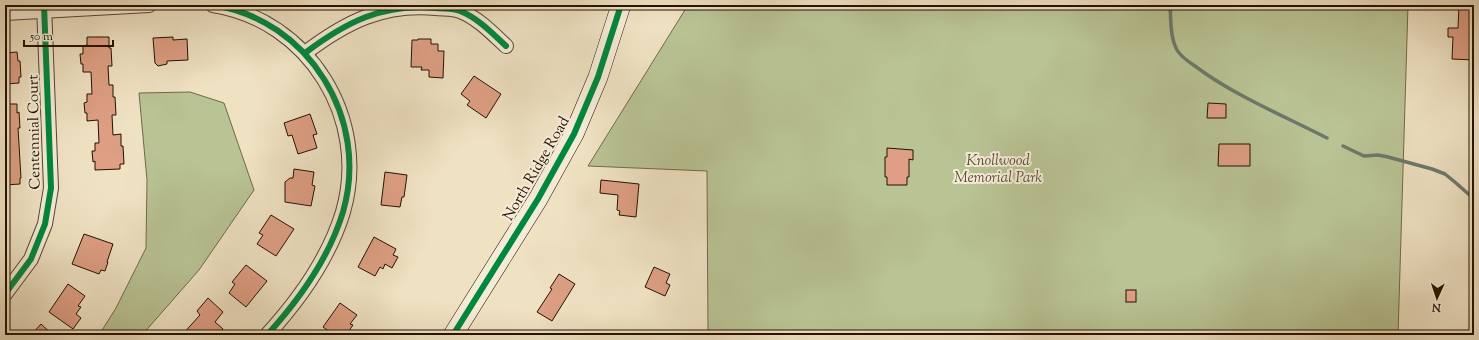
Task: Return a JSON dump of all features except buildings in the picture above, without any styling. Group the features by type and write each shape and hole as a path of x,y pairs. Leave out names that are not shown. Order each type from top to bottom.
{"street":[{"path":"5,13 44,8 149,5"},
{"path":"213,5 233,9 279,31 305,53 326,82 340,111 348,142 349,180 343,211 336,232 323,258 300,294 267,335"},
{"name":"North Ridge Road","path":"454,335 538,199 574,134 598,77 621,5"},
{"path":"305,53 343,27 363,18 388,10 427,7 459,10 486,27 506,46"},
{"name":"Centennial Court","path":"5,294 31,259 45,224 51,188 44,8"}],"green space":[{"name":"Knollwood Memorial Park","path":"688,5 1408,5 1398,335 708,335 707,171 588,166"},
{"path":"190,92 224,103 254,190 199,270 142,335 99,335 116,308 146,248 147,180 139,93"}],"waterway":[{"path":"1170,5 1173,40 1177,50 1185,59 1210,77 1242,96 1327,138"},
{"path":"1343,146 1364,156 1378,155 1388,157 1445,174 1474,199"}],"cycle path":[{"path":"5,294 31,259 45,224 51,188 44,5"},
{"path":"213,5 247,14 278,31 303,53 324,79 339,110 348,143 349,177 343,212 330,246 312,278 279,322 267,335"},
{"path":"453,335 538,199 574,134 598,77 621,5"},
{"path":"305,53 335,32 366,17 382,12 417,7 451,9 467,14 490,31 506,46"}]}
